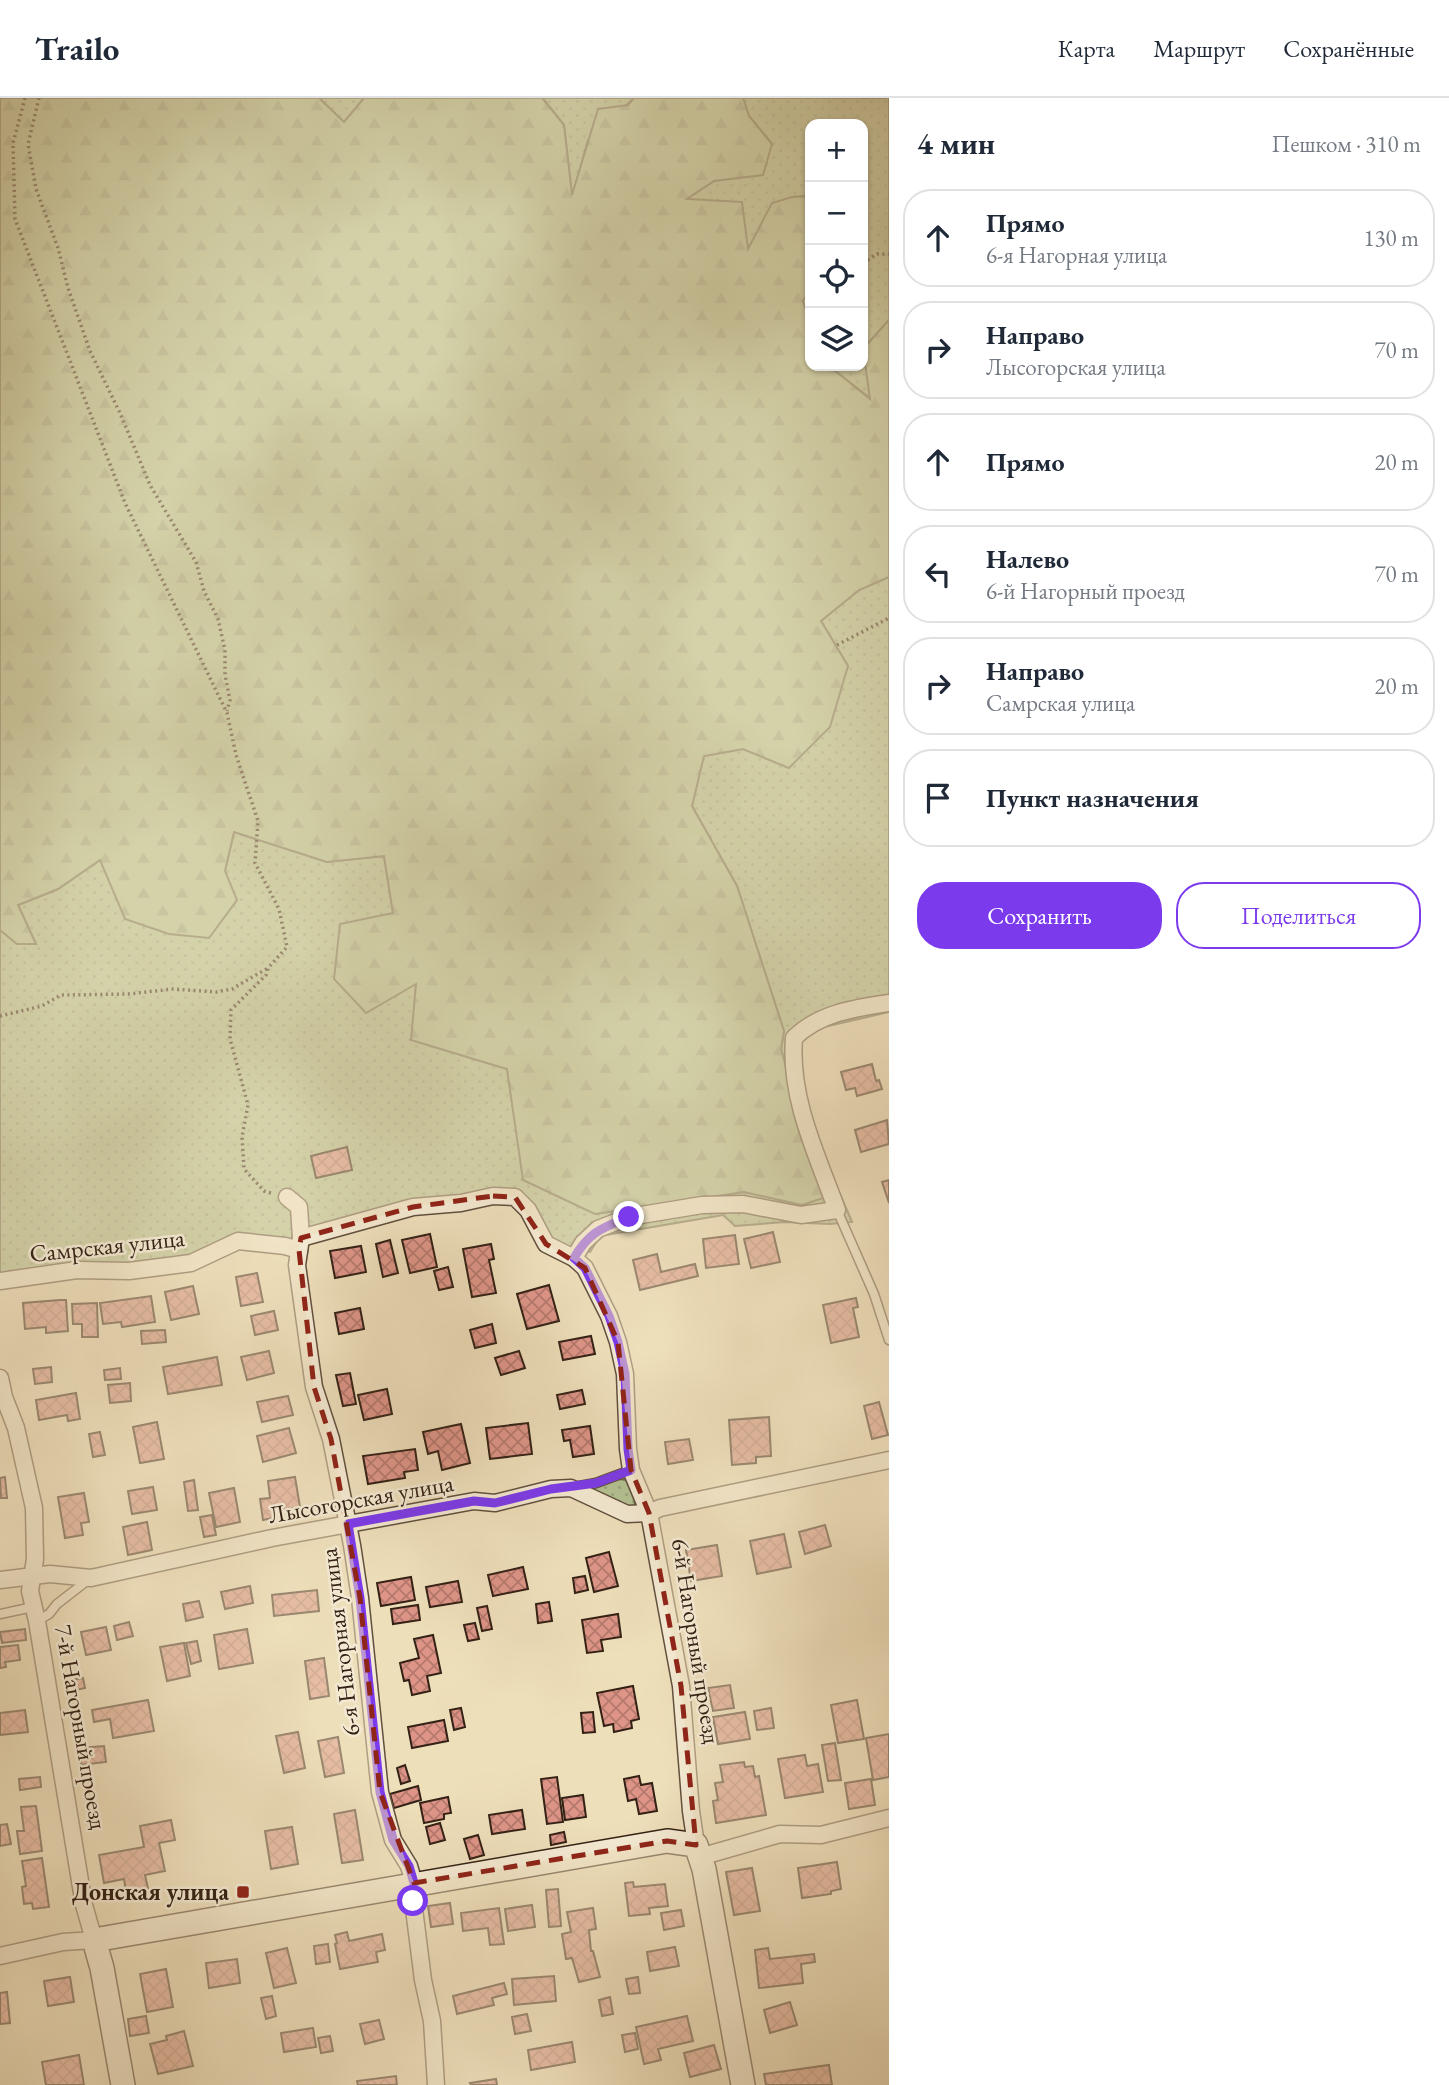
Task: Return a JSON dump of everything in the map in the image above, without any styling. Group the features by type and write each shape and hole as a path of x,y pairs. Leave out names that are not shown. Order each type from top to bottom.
{"street":[{"path":"574,1258 583,1243 598,1229 629,1217 702,1205 743,1204 801,1215 837,1210 801,1111 792,1062 794,1038 807,1025 846,1010 889,1003"},
{"name":"Самрская улица","path":"0,1281 77,1270 129,1271 191,1263 238,1241 285,1246 300,1244 413,1207 461,1203 493,1196 515,1197 528,1210 546,1244 574,1258"},
{"name":"6-я Нагорная улица","path":"287,1197 299,1207 300,1244 297,1265 314,1387 331,1439 360,1598 380,1792 393,1840 409,1866 414,1883 413,1901 423,1980 432,2021 436,2085"},
{"name":"6-й Нагорный проезд","path":"574,1258 585,1268 609,1316 625,1374 631,1470 649,1513 681,1686 691,1811 743,2085"},
{"name":"7-й Нагорный проезд","path":"0,1378 16,1429 34,1508 35,1559 30,1591 84,1905 103,1968 123,2085"},
{"path":"571,1488 627,1514 649,1513 660,1508 889,1460"},
{"name":"Лысогорская улица","path":"0,1580 50,1574 91,1578 272,1538 474,1501 495,1503 551,1489 571,1488"},
{"path":"0,1956 63,1942 94,1940 326,1901 414,1883 667,1840 698,1851 780,1834 821,1835 889,1818"}],"lane":[{"path":"837,1210 874,1294 889,1340"},
{"path":"571,1488 596,1483 631,1470"},
{"path":"0,1614 49,1614 57,1604 91,1578"}],"path":[{"path":"0,1016 41,1006 61,995 128,994 173,989 216,992 232,989 268,968 287,947 279,909 255,863 258,821 236,755 227,713 125,503 15,219 13,143 24,98"},
{"path":"39,98 28,144 36,190 58,248 68,288 90,351 150,485 196,562 204,591 218,619 225,650 225,675 230,699 227,713"},
{"path":"868,260 877,254 889,254"},
{"path":"837,645 889,618"},
{"path":"268,968 266,975 231,1010 230,1039 248,1105 242,1137 244,1169 264,1191 287,1197"}],"highlighted area":[{"path":"493,1196 515,1197 546,1244 585,1268 618,1342 631,1470 649,1513 681,1686 696,1845 667,1841 414,1883 380,1792 360,1598 331,1439 314,1387 299,1250 301,1238 413,1207"}],"green space":[{"path":"0,98 319,98 344,122 364,98 542,98 564,125 572,195 598,109 628,105 634,98 743,98 749,116 772,144 763,175 714,181 687,199 742,202 748,249 772,203 805,196 805,371 835,371 870,399 866,371 868,343 889,320 889,577 859,590 821,621 848,666 830,727 789,768 743,749 704,756 692,806 737,886 784,1031 781,1049 823,1198 802,1205 744,1192 595,1214 523,1180 507,1069 411,1040 416,984 366,1013 334,979 340,924 393,913 384,856 327,862 234,832 225,871 237,900 209,938 169,934 125,919 100,860 58,889 18,905 36,944 17,944 0,930"},
{"path":"319,98 364,98 344,122"},
{"path":"543,98 634,98 588,140 572,197 564,125"},
{"path":"743,98 889,98 889,320 868,343 868,119 805,119 805,196 792,197 747,250 686,199 772,144 749,116"},
{"path":"835,371 866,371 871,399"},
{"path":"889,577 889,1012 811,1030 801,1040 800,1064 808,1110 823,1156 852,1222 785,1222 735,1226 723,1215 600,1236 590,1252 567,1249 550,1239 532,1208 493,1193 290,1243 236,1237 189,1259 0,1276 0,930 17,944 36,944 18,905 58,889 100,860 225,871 234,832 327,862 384,856 393,913 416,983 412,1040 507,1069 524,1180 595,1214 744,1192 802,1205 822,1198 781,1049 784,1031 737,886 692,806 703,756 743,749 789,768 848,666 821,621 859,590"},
{"path":"619,1479 626,1480 630,1486 634,1507 628,1509 590,1489"}],"building":[{"path":"872,1064 876,1081 879,1080 882,1089 857,1096 855,1088 846,1090 841,1072"},
{"path":"887,1120 889,1144 861,1152 855,1130"},
{"path":"347,1147 352,1170 316,1178 311,1156"},
{"path":"889,1180 889,1203 882,1182"},
{"path":"773,1232 780,1262 751,1268 744,1239"},
{"path":"430,1234 437,1267 410,1273 402,1240"},
{"path":"735,1235 739,1264 706,1268 703,1239"},
{"path":"390,1240 398,1273 383,1277 376,1244"},
{"path":"491,1244 494,1259 489,1260 496,1293 472,1297 463,1249"},
{"path":"361,1246 366,1272 335,1278 330,1251"},
{"path":"657,1254 661,1272 695,1264 698,1276 640,1290 633,1260"},
{"path":"448,1267 453,1287 439,1290 434,1271"},
{"path":"257,1273 263,1302 241,1306 236,1277"},
{"path":"549,1285 559,1321 527,1329 517,1294"},
{"path":"193,1286 199,1314 171,1320 165,1292"},
{"path":"151,1296 155,1322 122,1327 121,1322 103,1324 100,1303"},
{"path":"856,1298 858,1307 853,1308 859,1337 831,1343 823,1305"},
{"path":"66,1300 68,1331 46,1333 46,1327 25,1329 23,1303"},
{"path":"97,1303 98,1337 82,1337 82,1324 73,1324 72,1304"},
{"path":"360,1308 364,1329 339,1334 335,1313"},
{"path":"274,1311 278,1330 255,1335 251,1316"},
{"path":"492,1324 496,1343 475,1348 470,1330"},
{"path":"165,1330 166,1342 142,1344 141,1331"},
{"path":"591,1336 595,1354 563,1360 559,1342"},
{"path":"269,1351 274,1373 247,1380 241,1357"},
{"path":"519,1351 525,1368 501,1375 495,1358"},
{"path":"217,1357 222,1385 168,1394 163,1367"},
{"path":"51,1367 52,1382 35,1384 33,1369"},
{"path":"120,1368 121,1379 105,1380 104,1370"},
{"path":"350,1373 356,1404 343,1406 336,1375"},
{"path":"130,1383 131,1401 110,1403 108,1385"},
{"path":"387,1389 392,1414 364,1420 358,1395"},
{"path":"582,1390 585,1404 560,1409 557,1395"},
{"path":"76,1393 80,1419 68,1421 67,1415 39,1420 36,1400"},
{"path":"288,1396 293,1415 262,1422 257,1402"},
{"path":"879,1402 888,1435 872,1439 864,1406"},
{"path":"769,1417 771,1456 756,1457 756,1463 732,1465 729,1420"},
{"path":"157,1422 164,1459 140,1463 133,1427"},
{"path":"528,1423 532,1454 490,1459 486,1428"},
{"path":"461,1424 470,1463 442,1470 438,1451 428,1454 423,1432"},
{"path":"590,1426 594,1454 573,1457 570,1440 564,1441 562,1430"},
{"path":"289,1428 296,1453 263,1462 257,1436"},
{"path":"100,1432 105,1455 93,1457 89,1434"},
{"path":"689,1439 693,1460 668,1464 665,1442"},
{"path":"415,1449 418,1470 404,1472 405,1478 368,1484 363,1456"},
{"path":"5,1477 7,1498 1,1498 0,1478"},
{"path":"295,1477 300,1507 272,1511 273,1518 263,1520 260,1499 270,1498 268,1481"},
{"path":"194,1480 198,1510 188,1511 184,1482"},
{"path":"153,1487 157,1510 132,1514 128,1491"},
{"path":"234,1488 240,1522 216,1527 209,1493"},
{"path":"84,1493 89,1522 81,1523 83,1535 65,1538 58,1497"},
{"path":"212,1515 216,1535 204,1537 200,1517"},
{"path":"147,1522 152,1550 128,1555 123,1527"},
{"path":"825,1525 831,1546 805,1554 799,1532"},
{"path":"784,1534 791,1567 757,1574 750,1541"},
{"path":"717,1545 722,1576 691,1581 686,1550"},
{"path":"609,1552 618,1586 594,1592 586,1558"},
{"path":"523,1567 528,1589 493,1596 488,1575"},
{"path":"585,1576 588,1590 575,1593 573,1578"},
{"path":"411,1577 415,1600 381,1606 377,1583"},
{"path":"458,1581 462,1602 430,1607 426,1587"},
{"path":"250,1586 253,1603 225,1609 221,1592"},
{"path":"317,1590 319,1611 274,1616 272,1595"},
{"path":"199,1601 203,1617 186,1621 183,1604"},
{"path":"549,1602 552,1621 538,1623 536,1604"},
{"path":"418,1605 420,1620 393,1624 391,1609"},
{"path":"487,1606 492,1629 482,1631 477,1608"},
{"path":"618,1614 621,1637 601,1640 603,1651 587,1653 582,1620"},
{"path":"129,1622 133,1636 117,1640 114,1626"},
{"path":"475,1623 479,1639 468,1641 464,1625"},
{"path":"106,1627 111,1650 86,1655 81,1632"},
{"path":"25,1629 26,1640 2,1643 0,1632"},
{"path":"247,1629 253,1663 219,1669 214,1635"},
{"path":"433,1635 441,1673 427,1676 430,1691 412,1695 409,1680 404,1681 400,1663 419,1658 414,1639"},
{"path":"197,1641 201,1661 191,1664 186,1643"},
{"path":"184,1643 190,1676 167,1681 160,1647"},
{"path":"18,1645 20,1660 5,1662 6,1667 0,1668 0,1647"},
{"path":"324,1658 329,1696 310,1699 305,1661"},
{"path":"83,1678 85,1688 67,1692 65,1681"},
{"path":"730,1685 734,1708 713,1711 708,1688"},
{"path":"633,1686 639,1719 631,1721 632,1728 614,1732 613,1724 604,1726 597,1693"},
{"path":"148,1700 154,1731 113,1738 110,1719 94,1722 92,1710"},
{"path":"857,1700 864,1739 838,1743 831,1705"},
{"path":"461,1708 465,1727 454,1730 450,1710"},
{"path":"771,1708 774,1728 757,1730 754,1711"},
{"path":"25,1710 28,1732 0,1735 0,1713"},
{"path":"593,1712 595,1732 583,1733 581,1713"},
{"path":"745,1712 750,1739 718,1744 713,1717"},
{"path":"444,1720 448,1741 412,1748 408,1727"},
{"path":"298,1732 305,1768 284,1773 276,1736"},
{"path":"889,1734 889,1777 873,1780 866,1738"},
{"path":"338,1737 344,1773 325,1777 318,1741"},
{"path":"835,1743 841,1780 828,1781 822,1745"},
{"path":"104,1746 106,1762 81,1765 79,1748"},
{"path":"805,1755 807,1766 818,1764 823,1792 785,1798 778,1759"},
{"path":"744,1762 745,1767 753,1766 755,1777 759,1776 766,1815 716,1823 713,1801 718,1800 715,1783 723,1782 720,1765"},
{"path":"405,1765 410,1781 401,1784 397,1768"},
{"path":"639,1776 641,1785 652,1783 657,1811 639,1814 636,1799 628,1801 624,1779"},
{"path":"40,1777 41,1787 20,1790 19,1779"},
{"path":"557,1777 563,1822 547,1824 541,1779"},
{"path":"871,1779 875,1805 849,1809 845,1783"},
{"path":"418,1786 421,1800 394,1808 390,1794"},
{"path":"583,1795 586,1817 565,1820 562,1798"},
{"path":"448,1797 451,1813 444,1814 444,1819 424,1823 420,1803"},
{"path":"36,1806 42,1851 20,1854 17,1831 24,1831 21,1807"},
{"path":"355,1810 363,1860 342,1863 334,1814"},
{"path":"522,1810 525,1829 492,1834 489,1815"},
{"path":"171,1820 175,1840 159,1843 165,1871 145,1875 149,1893 127,1897 124,1879 104,1883 99,1855 144,1847 140,1826"},
{"path":"440,1823 445,1840 430,1844 426,1827"},
{"path":"7,1824 11,1844 0,1846 0,1825"},
{"path":"292,1827 298,1864 271,1869 265,1831"},
{"path":"564,1832 566,1842 551,1845 550,1835"},
{"path":"478,1835 484,1855 470,1859 464,1839"},
{"path":"42,1858 49,1907 33,1909 32,1903 24,1904 22,1887 26,1886 22,1861"},
{"path":"837,1862 841,1889 831,1891 831,1894 802,1898 798,1868"},
{"path":"752,1868 760,1911 734,1915 726,1872"},
{"path":"633,1882 634,1887 665,1884 668,1906 649,1908 650,1914 629,1916 625,1883"},
{"path":"558,1889 561,1926 549,1927 546,1890"},
{"path":"450,1903 453,1924 431,1927 428,1906"},
{"path":"532,1905 535,1927 508,1931 505,1909"},
{"path":"499,1908 504,1944 490,1945 488,1928 463,1931 461,1913"},
{"path":"593,1908 596,1929 589,1930 591,1951 600,1977 579,1982 572,1958 566,1959 562,1934 571,1932 567,1912"},
{"path":"681,1910 684,1926 664,1930 661,1913"},
{"path":"347,1932 349,1941 382,1934 385,1950 376,1952 378,1962 340,1969 335,1935"},
{"path":"328,1944 330,1962 316,1964 314,1946"},
{"path":"675,1947 679,1966 650,1971 647,1952"},
{"path":"287,1948 296,1983 274,1988 266,1953"},
{"path":"768,1948 770,1959 814,1954 815,1962 801,1964 803,1983 759,1988 755,1950"},
{"path":"237,1959 240,1983 209,1988 206,1963"},
{"path":"166,1969 173,2007 147,2012 140,1974"},
{"path":"554,1976 556,2001 514,2005 512,1979"},
{"path":"70,1977 74,2002 48,2006 44,1981"},
{"path":"638,1977 640,1993 629,1994 626,1979"},
{"path":"504,1983 507,1994 492,1998 494,2005 457,2014 453,1996"},
{"path":"7,1992 10,2023 0,2024 0,1993"},
{"path":"272,1996 276,2016 266,2019 261,1998"},
{"path":"610,1997 613,2014 602,2016 599,2000"},
{"path":"790,2002 797,2025 770,2033 764,2010"},
{"path":"527,2014 531,2031 515,2034 512,2017"},
{"path":"146,2016 149,2033 130,2036 128,2019"},
{"path":"687,2016 693,2041 658,2049 661,2060 644,2064 636,2027"},
{"path":"379,2020 384,2039 365,2044 360,2024"},
{"path":"313,2028 316,2047 284,2052 281,2033"},
{"path":"184,2031 193,2066 158,2074 150,2044 167,2040 166,2036"},
{"path":"635,2033 638,2049 625,2052 622,2035"},
{"path":"330,2036 333,2051 321,2053 318,2038"},
{"path":"572,2042 575,2062 531,2070 528,2050"},
{"path":"714,2045 721,2069 690,2077 684,2053"},
{"path":"79,2055 84,2085 46,2085 42,2062"},
{"path":"829,2065 832,2085 766,2085 764,2074"},
{"path":"396,2076 397,2085 358,2085 357,2081"},
{"path":"496,2079 497,2085 470,2083"}],"place":[{"name":"Донская улица","path":"243,1892"}],"route":[{"path":"413,1901 414,1883 409,1866 393,1840 380,1792 360,1598 348,1524 474,1501 495,1503 551,1489 596,1483 631,1470 625,1374 618,1342 609,1316 585,1268 574,1258 583,1243 598,1229 629,1217"}]}
